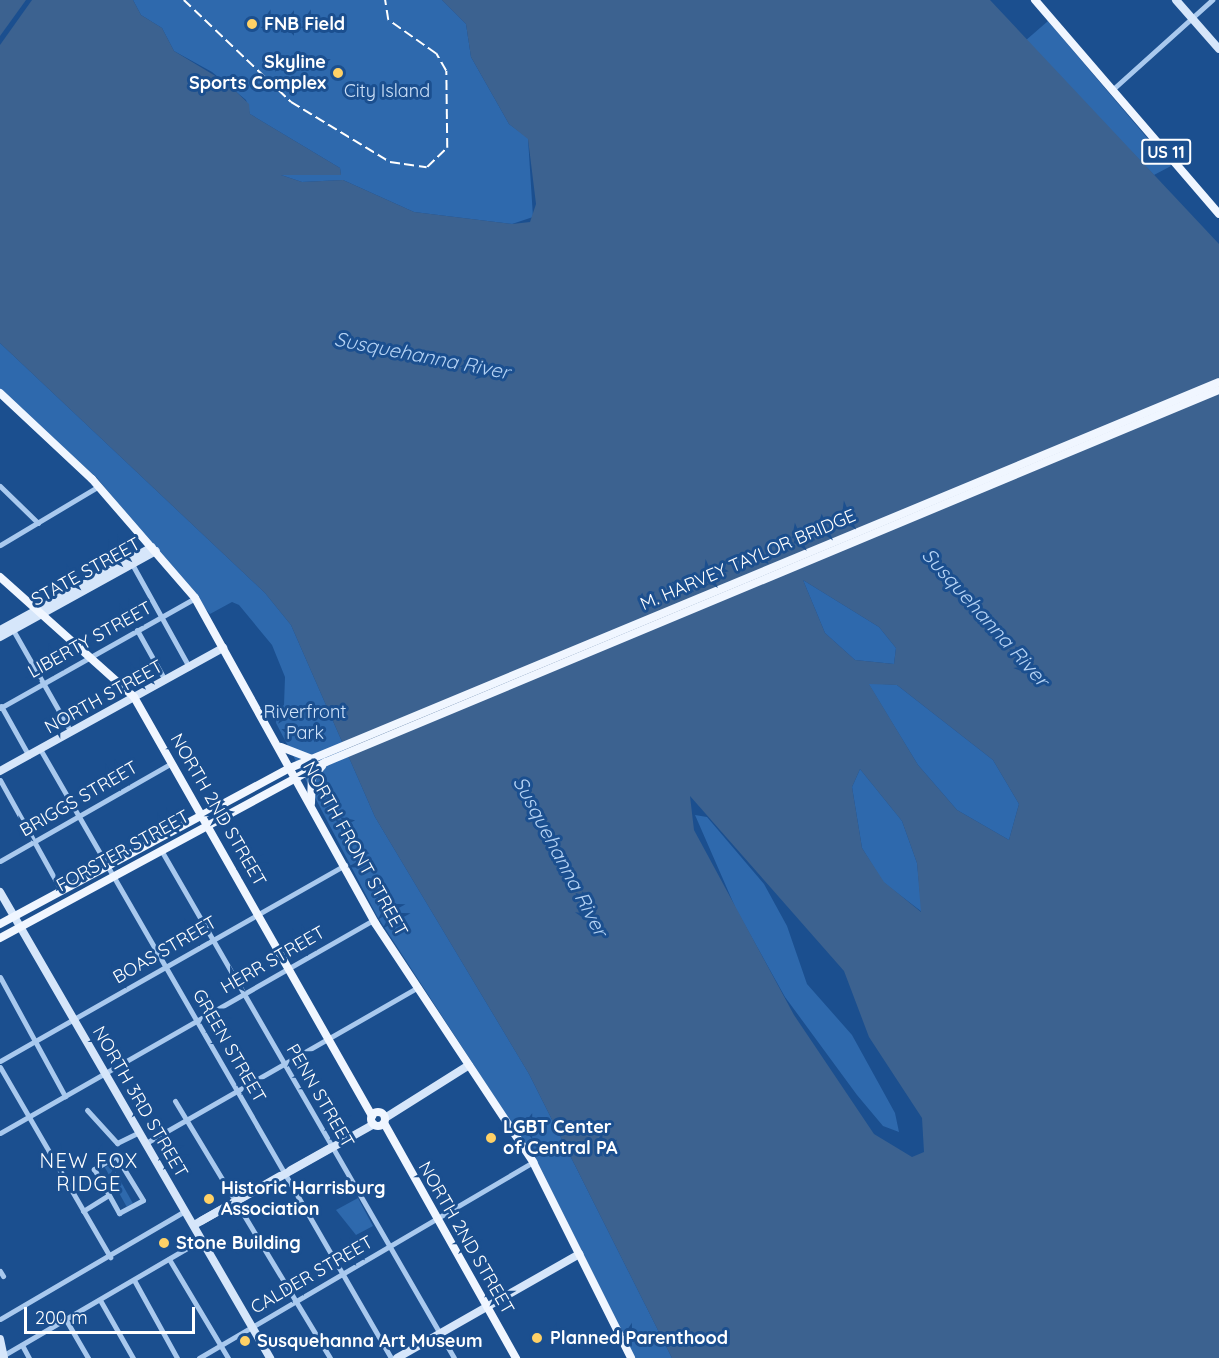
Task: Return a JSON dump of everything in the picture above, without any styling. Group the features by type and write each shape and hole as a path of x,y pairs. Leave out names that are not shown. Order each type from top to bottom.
{"main road":[{"name":"US 11","path":"1035,0 1219,214"},
{"name":"M. HARVEY TAYLOR BRIDGE","path":"336,754 1219,382"},
{"name":"M. HARVEY TAYLOR BRIDGE","path":"290,768 336,754 1219,390"},
{"name":"NORTH FRONT STREET","path":"2,398 99,486 195,598 345,864 374,920 418,987 465,1067 533,1162 631,1358"},
{"name":"NORTH 2ND STREET","path":"0,578 134,697 516,1358"},
{"path":"276,743 297,756 323,759 312,778 311,806"},
{"name":"M. HARVEY TAYLOR BRIDGE","path":"295,777 323,759"},
{"name":"FORSTER STREET","path":"0,924 201,813 290,768"},
{"name":"FORSTER STREET","path":"0,938 295,777"}],"street":[{"path":"1176,0 1219,49"},
{"path":"1112,90 1212,0"},
{"path":"0,486 38,523"},
{"path":"0,545 99,486"},
{"name":"STATE STREET","path":"0,630 132,564 154,549"},
{"name":"STATE STREET","path":"0,637 39,612 154,549"},
{"path":"132,564 189,667"},
{"name":"LIBERTY STREET","path":"0,707 195,598"},
{"path":"13,630 71,732"},
{"path":"137,630 165,680"},
{"name":"NORTH STREET","path":"0,771 223,648"},
{"path":"0,707 29,756"},
{"name":"GREEN STREET","path":"40,749 391,1358"},
{"name":"BRIGGS STREET","path":"0,861 172,763"},
{"path":"0,780 61,890"},
{"name":"PENN STREET","path":"160,849 454,1358"},
{"name":"BOAS STREET","path":"0,1062 345,864"},
{"name":"NORTH 3RD STREET","path":"0,892 185,1211 197,1224 201,1240 270,1358"},
{"name":"HERR STREET","path":"0,1133 374,920"},
{"path":"0,977 37,1041 64,1096"},
{"path":"146,1143 418,987"},
{"path":"0,1067 110,1257"},
{"path":"197,1224 465,1067"},
{"path":"175,1101 189,1119 238,1200 330,1358"},
{"path":"87,1110 117,1143 140,1132"},
{"path":"116,1156 143,1200 119,1213 108,1194 94,1169 116,1156"},
{"name":"CALDER STREET","path":"199,1358 533,1162"},
{"path":"83,1211 108,1194"},
{"path":"0,1319 110,1257 185,1211"},
{"path":"0,1339 4,1357 201,1240"},
{"path":"397,1358 579,1254"},
{"path":"170,1259 228,1358"},
{"path":"134,1280 177,1358"},
{"path":"100,1300 133,1358"},
{"path":"66,1320 88,1358"},
{"path":"22,1345 29,1358"}],"green space":[{"name":"City Island","path":"133,0 442,0 466,24 471,57 509,124 528,138 533,217 512,224 414,212 343,180 302,182 281,175 341,175 340,168 250,114 246,100 212,72 174,51 162,28 141,15"},
{"path":"1048,21 1171,166 1154,175 1025,41"},
{"name":"Riverfront Park","path":"0,343 265,593 291,625 375,817 529,1074 672,1358 635,1358 540,1167 377,916 276,723 277,710 284,705 285,677 272,645 239,605 232,602 210,614 97,478 0,390"},
{"path":"803,580 879,627 896,648 894,664 855,660 825,633"},
{"path":"868,683 897,685 993,760 1019,804 1009,840 957,810 918,765"},
{"path":"860,769 902,821 917,863 922,912 883,882 862,848 852,787"},
{"path":"695,815 707,817 764,884 787,926 807,984 852,1035 895,1113 899,1132 883,1126 857,1095 785,997 736,909"},
{"path":"111,1164 133,1203 127,1207 105,1167"},
{"path":"358,1198 373,1226 356,1235 336,1210"}],"water":[{"name":"Susquehanna River","path":"0,0 133,0 141,15 162,28 174,51 227,83 249,104 250,114 340,168 341,175 281,175 302,182 343,180 414,212 512,224 530,222 536,204 528,139 509,124 471,57 466,24 442,0 990,0 1219,244 1219,1358 672,1358 529,1074 375,817 291,625 265,593 0,343","holes":["803,580 879,627 896,648 894,664 855,660 825,633","869,684 897,685 993,760 1019,804 1009,840 957,810 918,765","860,769 902,821 917,863 921,912 884,882 862,848 852,787","690,796 844,971 869,1037 922,1118 924,1152 912,1157 874,1134 794,1015 694,830"]}],"pier":[{"path":"26,0 32,0 0,45 0,36"}],"railway":[{"path":"184,0 291,102 390,162 427,167 447,148 446,71 436,54 388,20 385,0"}],"place":[{"name":"FNB Field","path":"252,24"},
{"name":"Skyline Sports Complex","path":"338,73"},
{"name":"LGBT Center of Central PA","path":"491,1138"},
{"name":"Historic Harrisburg Association","path":"209,1199"},
{"name":"Stone Building","path":"164,1243"},
{"name":"Planned Parenthood","path":"537,1338"},
{"name":"Susquehanna Art Museum","path":"245,1341"}],"district":[{"name":"NEW FOX RIDGE","path":"89,1172"}]}
